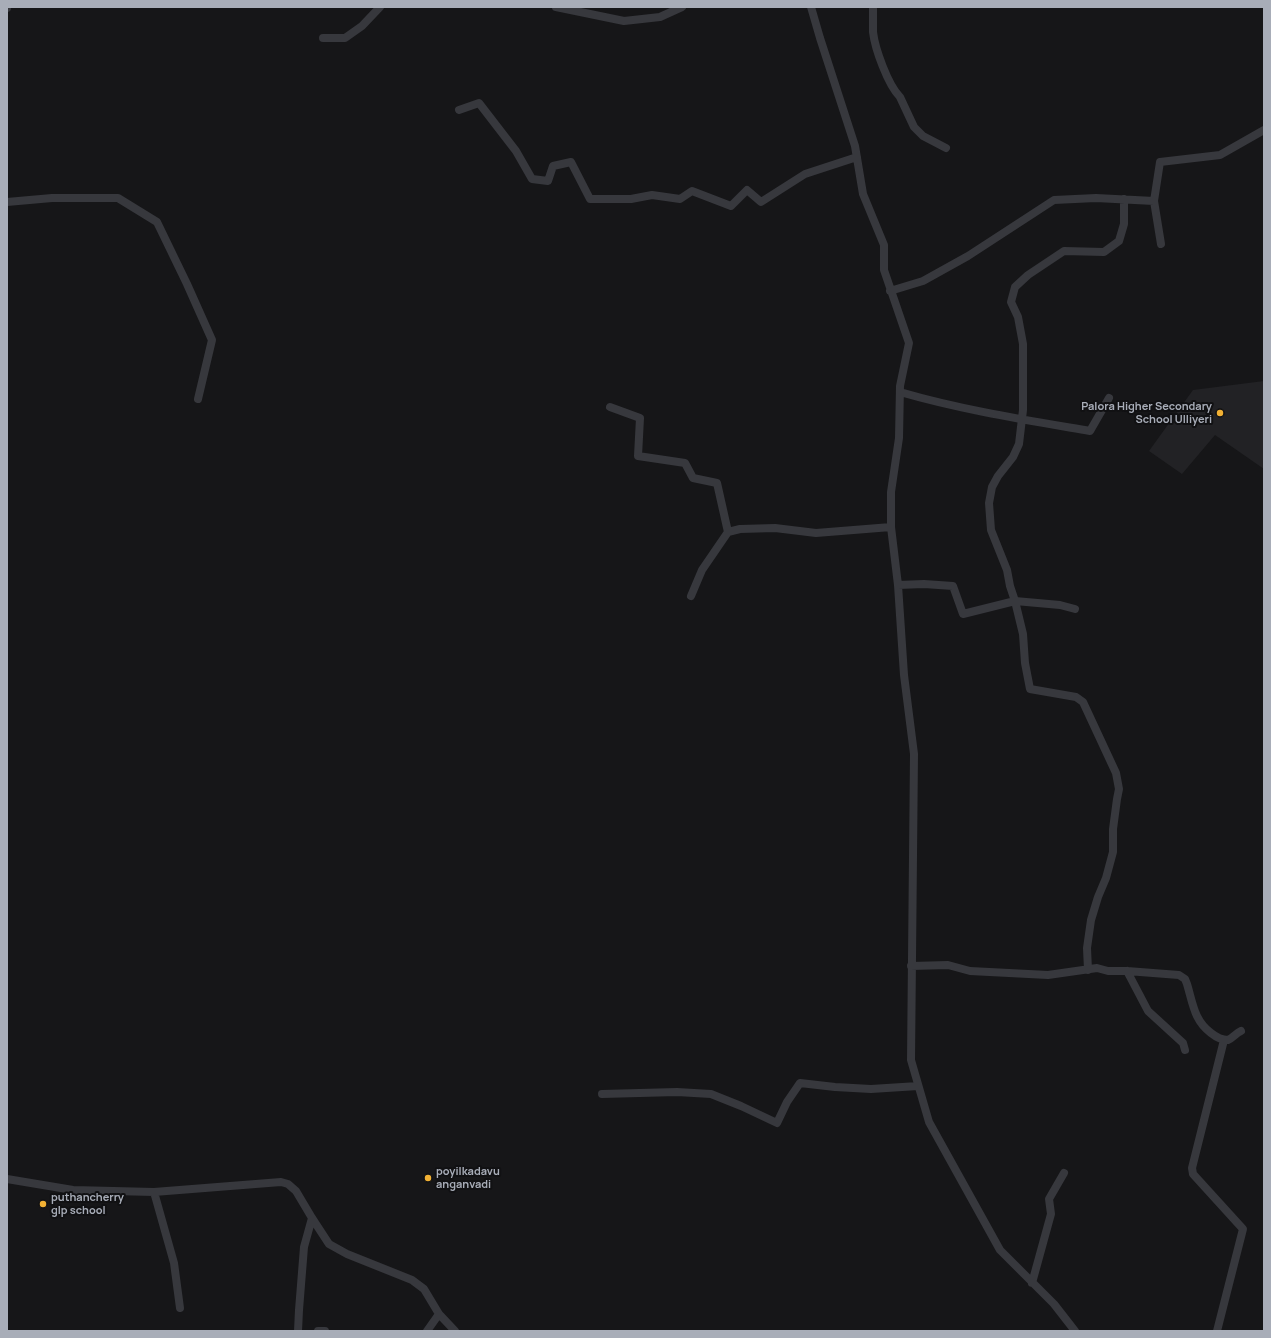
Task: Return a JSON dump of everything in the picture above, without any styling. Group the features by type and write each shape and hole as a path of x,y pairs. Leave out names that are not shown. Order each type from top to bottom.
{"street":[{"path":"323,38 345,38 362,26 380,7"},
{"path":"556,7 624,21 660,17 682,7"},
{"path":"811,7 855,146 863,194 884,245 884,270 890,291 909,343 900,386 900,438 891,492 891,527 898,585 904,675 914,754 911,1060 930,1122 1000,1250 1054,1304 1075,1331"},
{"path":"873,7 874,33 884,70 896,93 900,97 914,127 923,136 946,148"},
{"path":"458,110 479,103 516,151 532,179 548,180 553,166 572,162 590,199 631,199 652,195 680,199 692,191 731,206 747,190 760,202 805,174 857,157"},
{"path":"1161,244 1154,201 1160,162 1220,155 1264,130"},
{"path":"7,202 52,198 118,198 157,222 212,340 198,400"},
{"path":"890,291 923,281 968,256 1054,200 1096,198 1154,201"},
{"path":"1088,970 1087,948 1091,920 1114,852 1113,829 1116,799 1119,789 1117,778 1108,753 1093,726 1083,702 1076,697 1030,689 1025,663 1023,634 1010,586 1008,570 991,530 989,503 992,487 998,476 1013,457 1019,444 1024,383 1023,344 1018,317 1011,302 1015,287 1028,275 1064,251 1104,252 1120,241 1124,224 1124,199"},
{"path":"900,392 928,400 1090,431 1109,398"},
{"path":"610,407 640,418 638,456 685,463 693,478 717,483 728,532"},
{"path":"690,596 702,570 728,532 740,529 775,528 816,533 891,527"},
{"path":"898,585 924,584 953,586 963,614 1015,601 1060,605 1076,609"},
{"path":"911,966 948,965 970,971 1048,975 1097,968 1108,971 1127,971 1182,976 1188,984 1195,1013 1199,1022 1204,1028 1215,1036 1224,1040 1232,1038 1241,1031"},
{"path":"1127,971 1148,1011 1183,1043 1185,1050"},
{"path":"1217,1331 1243,1229 1194,1174 1192,1168 1224,1040"},
{"path":"602,1094 676,1092 711,1094 742,1106 777,1123 786,1102 800,1083 871,1090 918,1086"},
{"path":"1032,1282 1051,1214 1050,1199 1064,1172"},
{"path":"7,1179 73,1190 154,1192 281,1182 288,1184 296,1191 329,1244 338,1250 412,1280 424,1289 440,1314 455,1331"},
{"path":"154,1192 174,1263 180,1308"},
{"path":"298,1331 304,1247 312,1218"},
{"path":"427,1331 440,1314"},
{"path":"318,1331 325,1331"}],"shaded area":[{"name":"Palora Higher Secondary School Ulliyeri","path":"1264,381 1264,469 1215,435 1182,474 1149,451 1193,390"}],"place":[{"name":"Palora Higher Secondary School Ulliyeri","path":"1220,413"},
{"name":"poyilkadavu anganvadi","path":"428,1178"},
{"name":"puthancherry glp school","path":"43,1204"}]}
